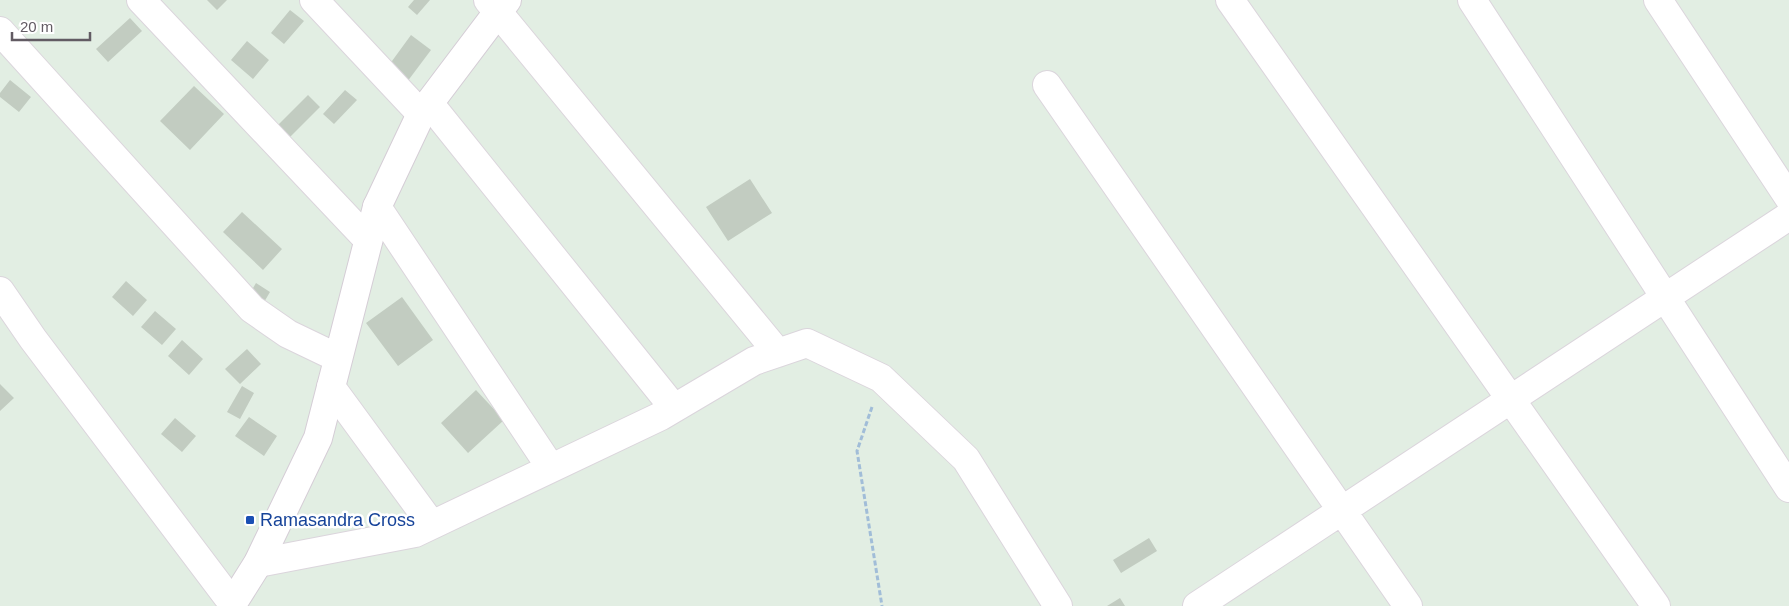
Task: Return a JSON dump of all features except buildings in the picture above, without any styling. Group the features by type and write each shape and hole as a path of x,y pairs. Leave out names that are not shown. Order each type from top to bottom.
{"street":[{"path":"141,0 368,240"},
{"path":"314,0 425,109 674,408"},
{"path":"1230,0 1656,606"},
{"path":"1472,0 1789,488"},
{"path":"1658,0 1789,198"},
{"path":"0,291 33,339 232,605 258,563 318,438 377,207 425,109 498,4 778,353"},
{"path":"0,31 252,309 288,334 338,358"},
{"path":"1047,85 1408,606"},
{"path":"377,207 551,468"},
{"path":"1197,606 1789,216"},
{"path":"258,563 415,533 674,408 754,361 806,343 882,378 966,459 1058,606"},
{"path":"331,387 432,525"}],"path":[{"path":"882,378 857,451 882,606"}],"place":[{"name":"Ramasandra Cross","path":"250,520"}]}
